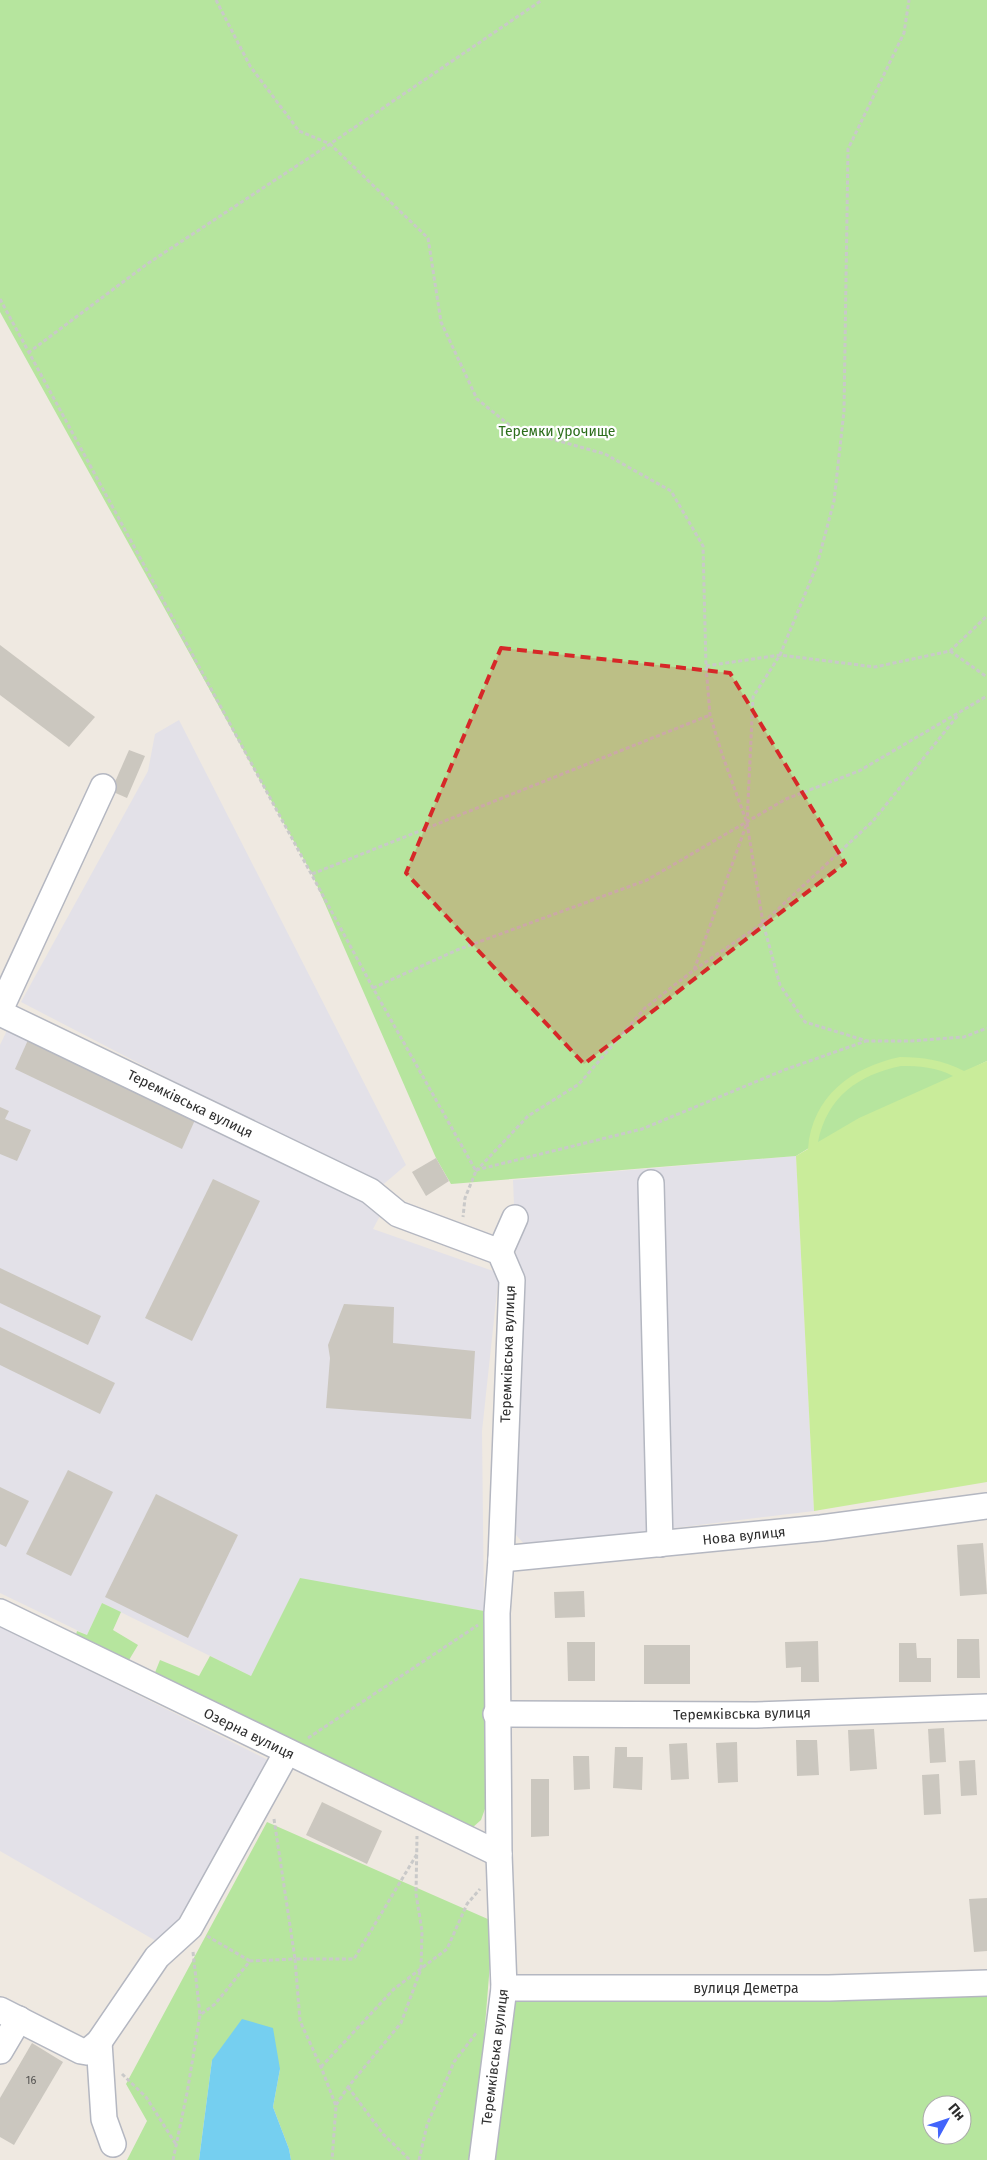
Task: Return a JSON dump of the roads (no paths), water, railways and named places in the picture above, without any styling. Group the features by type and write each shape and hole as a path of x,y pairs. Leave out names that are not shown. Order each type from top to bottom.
{"street":[{"path":"0,1012 103,787"},
{"name":"Теремківська вулиця","path":"0,1012 370,1191 398,1214 500,1252 512,1280 501,1559 497,1612 496,1714 504,1988 482,2160"},
{"path":"651,1183 660,1544"},
{"path":"500,1252 515,1218"},
{"name":"Нова вулиця","path":"501,1559 821,1528 987,1506"},
{"name":"Озерна вулиця","path":"0,1612 376,1794 499,1860"},
{"name":"Теремківська вулиця","path":"496,1714 756,1715 987,1707"},
{"path":"112,2144 104,2119 100,2048 157,1957 190,1927 287,1752"},
{"name":"вулиця Деметра","path":"504,1988 829,1988 987,1983"},
{"path":"0,2051 10,2015 81,2051 87,2052 100,2048"}],"water":[{"path":"242,2019 273,2028 280,2069 273,2107 289,2149 291,2160 199,2160 212,2060"}],"park label":[{"name":"Теремки урочище","path":"557,431"}]}
